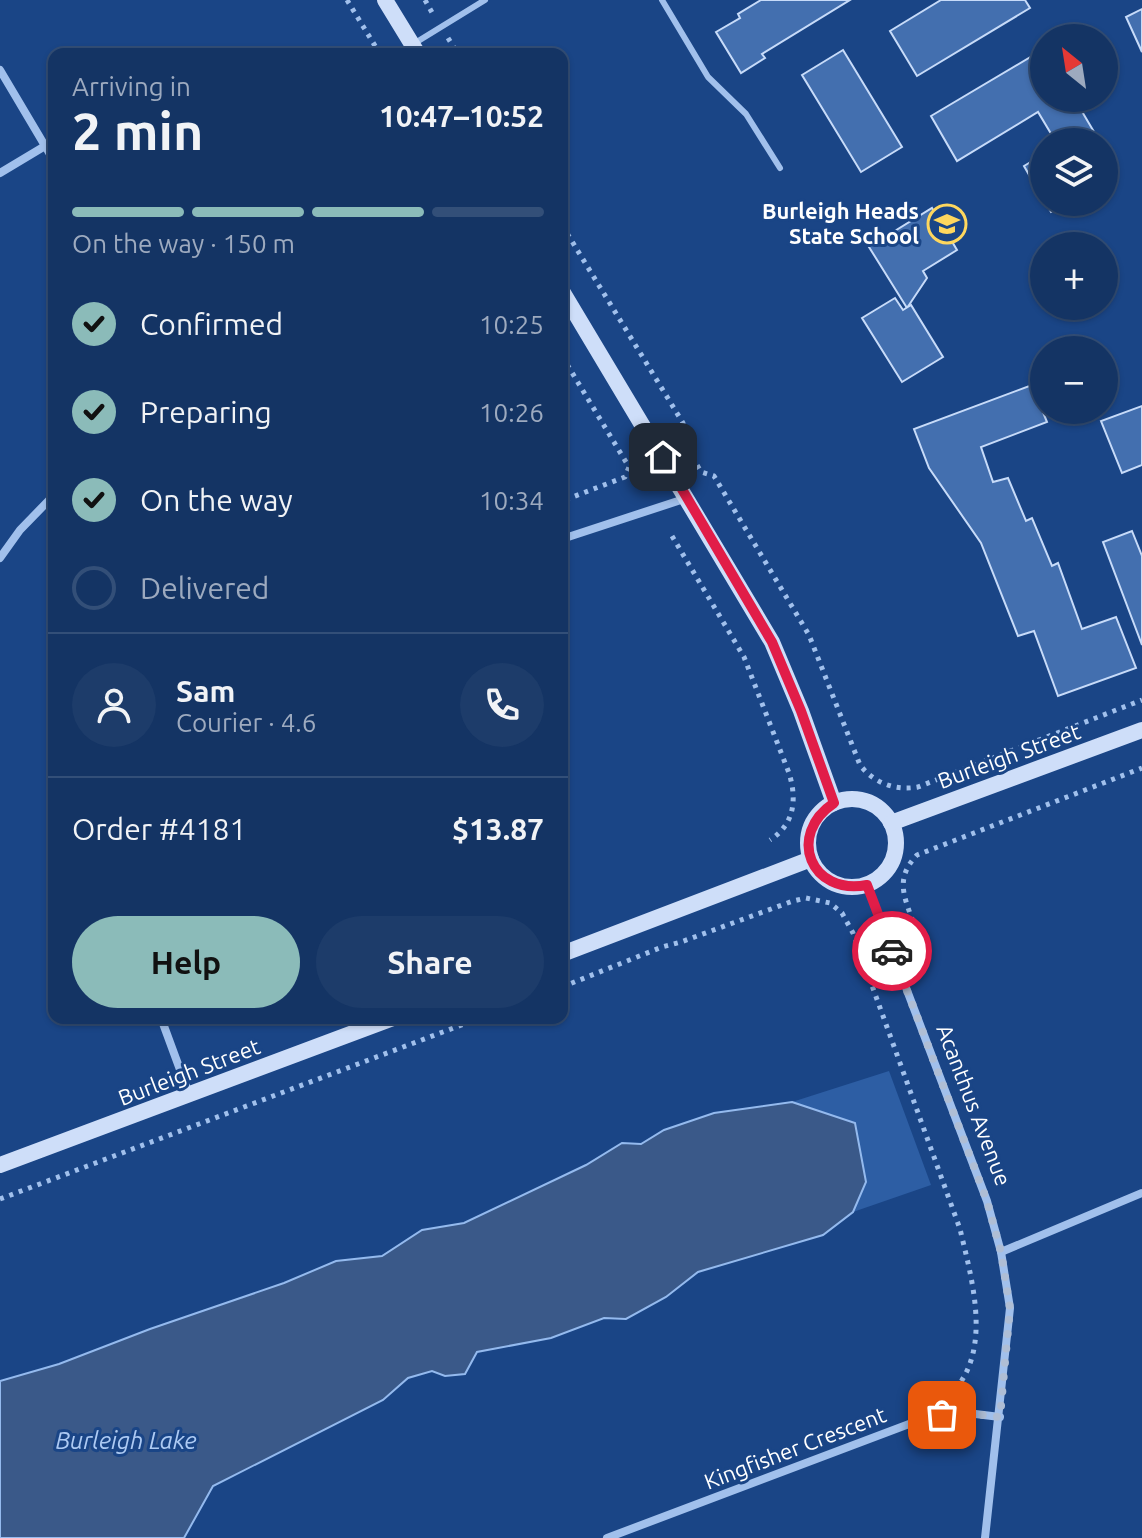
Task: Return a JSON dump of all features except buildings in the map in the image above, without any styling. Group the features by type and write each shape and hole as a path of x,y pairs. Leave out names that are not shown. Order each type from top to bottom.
{"street":[{"path":"385,0 414,48"},
{"path":"0,70 48,151"},
{"path":"0,173 45,146"},
{"path":"568,301 772,642 834,803"},
{"path":"568,537 687,498"},
{"path":"0,558 20,530 48,501"},
{"name":"Burleigh Street","path":"891,823 1142,730"},
{"path":"860,800 873,804 884,812 891,823 896,837 890,866 867,885 840,886 827,880 811,859 808,846 814,820 834,803 860,800"},
{"path":"568,952 811,859"},
{"name":"Acanthus Avenue","path":"867,885 987,1201 1001,1252 1010,1308 985,1538"},
{"path":"163,1024 190,1095"},
{"name":"Burleigh Street","path":"0,1165 377,1024"},
{"path":"1001,1252 1142,1193"},
{"name":"Kingfisher Crescent","path":"607,1538 925,1418 959,1412 1000,1417"}],"lane":[{"path":"416,48 485,0"},
{"path":"662,0 708,77 746,114 780,168"}],"path":[{"path":"347,0 376,48"},
{"path":"568,235 683,423 679,434 701,472 714,476 809,635 860,765 871,778 899,789 918,787 1142,700"},
{"path":"568,366 629,467 625,477 568,499"},
{"path":"672,536 744,657 795,791 794,807 780,834 770,840"},
{"path":"916,931 902,883 903,872 917,855 1142,768"},
{"path":"568,985 662,947 793,901 819,899 842,913 853,933 960,1229 971,1277 975,1319 975,1353 970,1369 960,1383"},
{"path":"0,1199 464,1024"}],"shaded area":[{"path":"889,1071 931,1185 853,1212 866,1182 818,1113 792,1102"}],"water":[{"name":"Burleigh Lake","path":"792,1102 855,1123 866,1182 853,1212 823,1235 698,1272 666,1297 626,1319 604,1318 551,1338 477,1352 465,1374 445,1376 432,1371 408,1378 383,1400 213,1486 184,1538 0,1538 0,1381 59,1364 284,1283 336,1261 382,1256 422,1230 464,1223 586,1165 622,1143 641,1144 664,1130 714,1113"}],"way so far":[{"path":"892,951 987,1201 1001,1252 1010,1308 1000,1417 959,1412 942,1415"}],"place":[{"name":"Burleigh Heads State School","path":"947,224"}],"route":[{"path":"663,457 772,642 801,711 834,803 814,820 808,846 811,859 827,880 840,886 867,885 892,951"}]}
